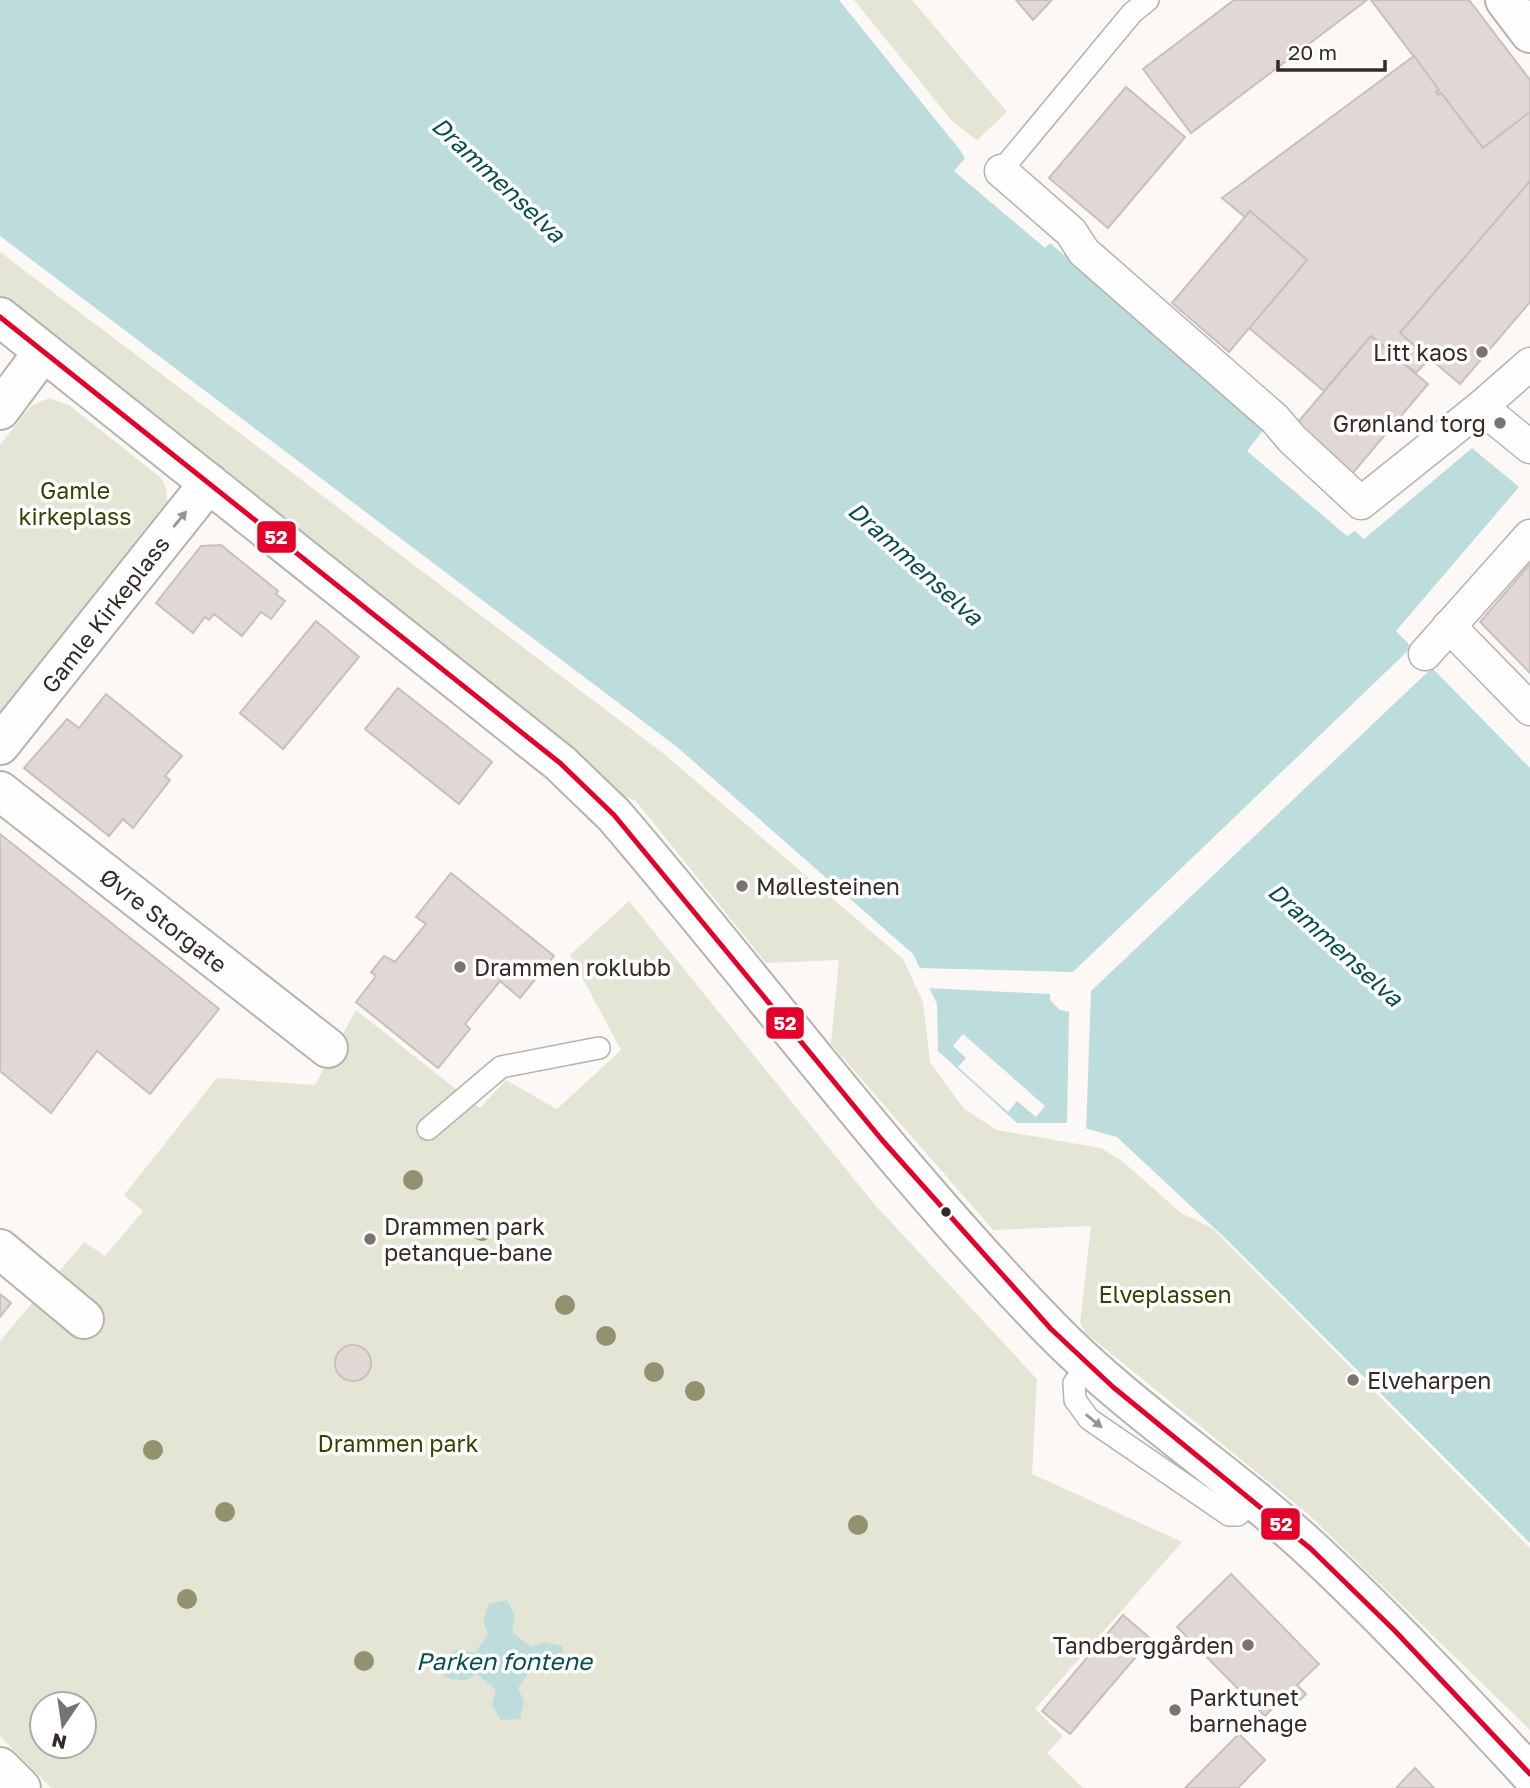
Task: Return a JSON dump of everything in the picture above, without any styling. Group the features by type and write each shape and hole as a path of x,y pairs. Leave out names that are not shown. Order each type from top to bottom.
{"street":[{"path":"1505,0 1530,33"},
{"path":"1001,171 1072,232 1084,252 1275,419 1292,439 1361,503 1530,364"},
{"path":"0,317 560,764 614,815 908,1169 1051,1329 1089,1365 1311,1549 1449,1686 1530,1774"},
{"path":"0,410 43,352"},
{"path":"1481,407 1530,447"},
{"name":"Gamle Kirkeplass","path":"0,745 209,483"},
{"path":"1425,654 1530,536"},
{"path":"1449,626 1508,669 1530,709"},
{"name":"Øvre Storgate","path":"0,791 328,1048"},
{"path":"0,1249 84,1319"},
{"path":"0,1767 20,1788"}],"lane":[{"path":"1001,171 1132,13 1148,0"},
{"path":"428,1129 501,1067 599,1048"}],"green space":[{"path":"854,0 912,0 1007,112 977,140 953,122"},
{"name":"Elveplassen","path":"0,252 664,754 903,959 923,1002 930,1062 964,1109 997,1130 1101,1148 1122,1161 1181,1213 1212,1228 1530,1548 1530,1730 1308,1514 1086,1333 1080,1323 1091,1226 993,1230 831,1044 839,960 766,963 635,800 614,794 0,299"},
{"name":"Gamle kirkeplass","path":"49,398 69,405 162,479 167,502 165,511 0,715 0,445 31,406"},
{"name":"Drammen park","path":"629,901 875,1205 1037,1379 1032,1474 1182,1542 1035,1709 1063,1736 1047,1753 1083,1788 51,1788 0,1736 0,1341 84,1242 105,1256 143,1211 124,1195 217,1078 315,1085 356,1010 480,1108 506,1080 557,1109 621,1050 570,955"}],"water":[{"name":"Drammenselva","path":"0,0 839,0 960,150 965,158 954,171 1045,248 1050,243 1064,255 1067,252 1268,424 1247,451 1347,536 1355,531 1364,539 1472,448 1519,487 1396,631 1530,768 1530,1543 1227,1240 1117,1137 1066,1123 1017,1123 938,1051 937,1004 913,954 677,747 0,236"},
{"name":"Parken fontene","path":"507,1600 515,1616 512,1632 532,1647 544,1642 562,1646 565,1662 548,1672 533,1667 518,1688 524,1701 520,1719 501,1720 492,1705 496,1690 477,1674 464,1681 445,1677 442,1659 458,1649 475,1653 488,1634 483,1622 488,1604"}],"pier":[{"path":"1414,645 1434,666 1091,991 1086,1132 1067,1126 1069,1012 1060,1010 1050,1000 1050,994 926,988 916,968 1073,972"},
{"path":"963,1034 1045,1106 1036,1117 1017,1101 1008,1112 958,1067 966,1058 953,1046"}],"building":[{"path":"1016,0 1052,0 1033,20"},
{"path":"1234,0 1367,0 1191,133 1143,69"},
{"path":"1371,0 1469,0 1530,80 1530,112 1483,148 1441,93 1438,95 1436,92 1439,90"},
{"path":"1414,56 1439,90 1436,92 1438,95 1441,93 1483,148 1530,112 1530,181 1400,333 1430,358 1416,373 1371,336 1324,391 1249,328 1307,260 1250,211 1245,217 1222,198"},
{"path":"1126,87 1185,137 1108,228 1049,178"},
{"path":"1530,181 1530,302 1460,384 1400,333"},
{"path":"1250,211 1307,260 1229,352 1172,303"},
{"path":"1371,336 1428,384 1351,475 1294,427"},
{"path":"221,545 278,591 276,594 285,601 271,619 261,612 242,636 214,614 209,620 205,617 193,633 156,603 201,546"},
{"path":"1530,564 1530,673 1480,622"},
{"path":"316,621 359,657 283,749 240,713"},
{"path":"398,688 492,762 459,804 365,729"},
{"path":"106,694 182,756 165,776 170,780 133,828 123,819 109,836 24,768 67,719 79,728"},
{"path":"0,834 219,1009 150,1094 97,1051 51,1113 0,1071"},
{"name":"Drammen roklubb","path":"451,873 554,956 520,998 500,981 465,1024 470,1029 438,1068 356,1002 376,976 371,972 384,956 395,962 426,924 416,917"},
{"path":"0,1294 11,1303 0,1317"},
{"path":"353,1345 365,1351 371,1363 365,1375 353,1381 341,1375 335,1363 341,1351"},
{"name":"Tandberggården","path":"1231,1574 1319,1664 1297,1685 1306,1694 1294,1706 1285,1696 1265,1716 1177,1627"},
{"path":"1123,1615 1151,1639 1070,1734 1042,1711"},
{"path":"1239,1734 1265,1760 1238,1788 1185,1788"},
{"path":"1415,1768 1434,1788 1396,1788"}],"transit line":[{"name":"52","path":"0,317 560,763 614,815 882,1140 1051,1329 1113,1387 1311,1549 1395,1631 1530,1774"}],"place":[{"name":"Litt kaos","path":"1482,352"},
{"name":"Grønland torg","path":"1500,423"},
{"name":"Møllesteinen","path":"742,886"},
{"name":"Drammen roklubb","path":"460,967"},
{"name":"Drammen park petanque-bane","path":"370,1239"},
{"name":"Elveharpen","path":"1353,1380"},
{"name":"Tandberggården","path":"1248,1645"},
{"name":"Parktunet barnehage","path":"1175,1710"}]}
